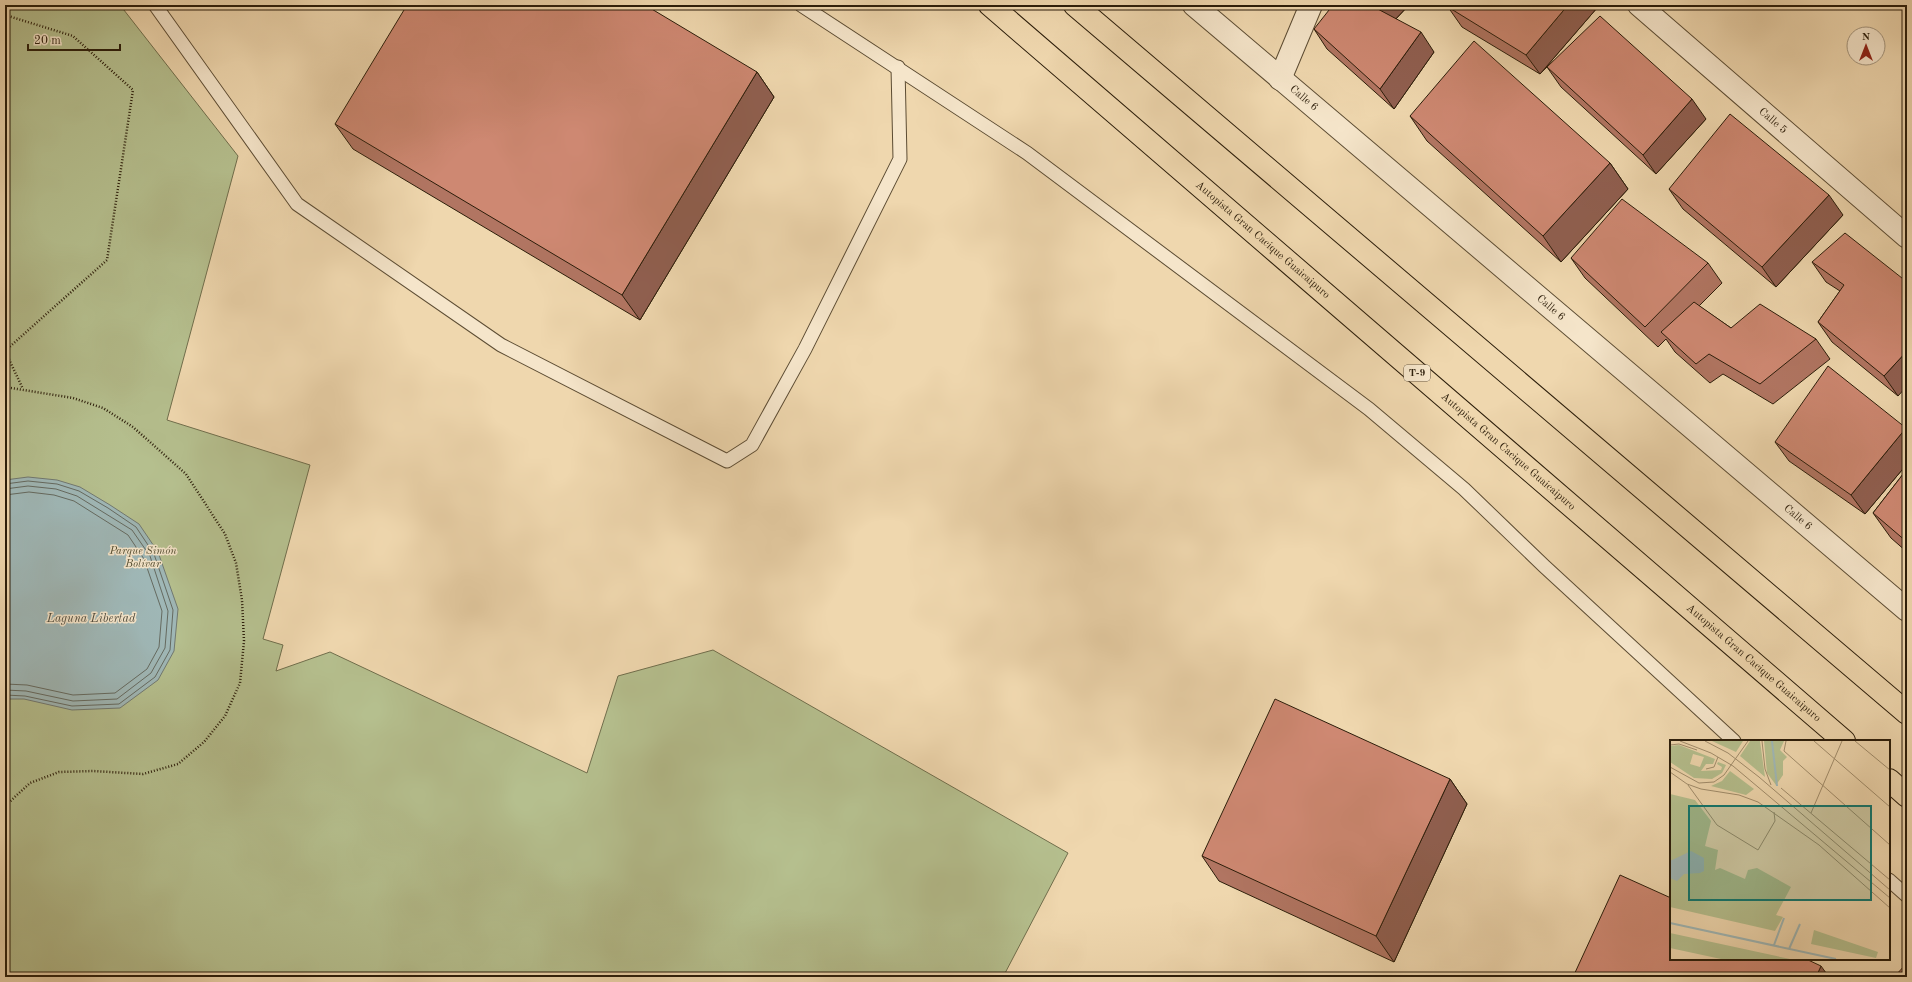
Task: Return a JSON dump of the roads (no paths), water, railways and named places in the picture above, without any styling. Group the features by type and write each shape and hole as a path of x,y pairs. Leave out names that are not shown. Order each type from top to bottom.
{"highway":[{"name":"Autopista Gran Cacique Guaicaipuro","path":"990,5 1843,740"},
{"path":"1075,5 1907,713"},
{"path":"1890,781 1907,796"}],"street":[{"name":"Calle 6","path":"1194,5 1907,610"},
{"path":"1280,79 1311,5"},
{"name":"Calle 5","path":"1638,5 1907,237"}],"lane":[{"path":"155,5 297,204 502,345 727,461 752,445 805,349 900,158 898,67"},
{"path":"801,5 898,67 1027,154 1369,409 1464,489 1544,566 1733,740"},
{"path":"1890,881 1907,896"}],"water":[{"name":"Laguna Libertad","path":"28,477 57,480 80,487 139,524 158,552 178,609 174,651 158,680 120,708 72,710 24,699 5,699 5,480"}],"park label":[{"name":"Parque Simón Bolívar","path":"143,557"}]}
